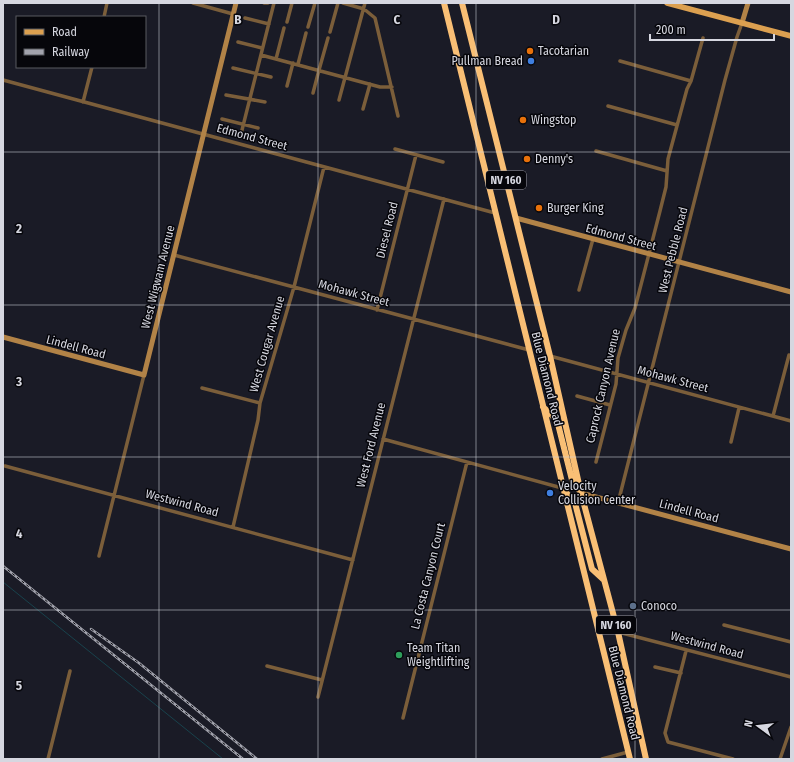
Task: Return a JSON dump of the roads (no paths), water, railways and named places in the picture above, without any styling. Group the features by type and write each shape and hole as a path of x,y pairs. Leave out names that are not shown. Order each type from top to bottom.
{"highway":[{"name":"Blue Diamond Road","path":"444,3 562,488 630,759"},
{"name":"Blue Diamond Road","path":"462,3 550,356 581,493 618,632 646,759"},
{"path":"542,406 557,420 572,480 581,493"},
{"path":"562,488 575,503 592,569 604,580"}],"main road":[{"path":"667,3 791,36"}],"street":[{"path":"104,16 107,3"},
{"path":"193,3 233,14"},
{"name":"West Wigwam Avenue","path":"99,556 236,3"},
{"path":"240,134 274,3"},
{"path":"287,22 292,3"},
{"path":"308,26 315,3"},
{"path":"330,32 338,3"},
{"path":"343,3 364,9 375,18 398,116"},
{"path":"339,100 365,3"},
{"name":"West Pebble Road","path":"618,503 727,73 748,3"},
{"path":"246,18 269,24"},
{"path":"276,59 284,28"},
{"path":"298,64 306,33"},
{"path":"312,93 328,38"},
{"name":"Caprock Canyon Avenue","path":"596,462 617,374 618,358 626,330 635,308 666,187 668,159 703,38"},
{"path":"238,42 262,48"},
{"path":"261,55 380,87 392,87"},
{"path":"620,61 691,81"},
{"path":"287,86 293,63"},
{"path":"83,102 92,68"},
{"path":"233,68 271,77"},
{"name":"Edmond Street","path":"3,80 495,213"},
{"path":"363,109 370,84"},
{"path":"226,95 249,101 265,102"},
{"path":"608,106 677,125"},
{"path":"222,119 258,128"},
{"path":"395,149 443,162"},
{"path":"596,151 667,171"},
{"name":"Diesel Road","path":"377,310 416,155"},
{"name":"West Cougar Avenue","path":"233,528 258,420 260,403 294,287 324,167"},
{"name":"West Ford Avenue","path":"318,697 444,199"},
{"name":"Edmond Street","path":"516,218 791,292"},
{"path":"579,290 593,239"},
{"name":"Mohawk Street","path":"174,255 529,350"},
{"name":"Lindell Road","path":"3,337 144,375"},
{"path":"773,416 789,355"},
{"name":"Mohawk Street","path":"550,356 791,421"},
{"path":"202,388 260,403"},
{"path":"577,396 610,404"},
{"path":"731,442 739,408"},
{"path":"383,439 562,488"},
{"name":"La Costa Canyon Court","path":"403,718 467,462"},
{"name":"Westwind Road","path":"5,466 353,560"},
{"name":"Lindell Road","path":"581,493 791,549"},
{"path":"724,625 791,642"},
{"name":"Westwind Road","path":"618,632 791,678"},
{"path":"686,650 665,733 666,739 668,742 733,759"},
{"path":"267,666 322,680"},
{"path":"655,666 681,673"},
{"path":"48,759 70,671"},
{"path":"780,759 791,727"},
{"path":"602,759 628,752"}],"waterway":[{"path":"3,582 223,759"}],"railway":[{"path":"3,566 243,759"},
{"path":"91,629 139,663 257,759"}],"place":[{"name":"Tacotarian","path":"530,51"},
{"name":"Pullman Bread","path":"531,61"},
{"name":"Wingstop","path":"523,120"},
{"name":"Denny's","path":"527,159"},
{"name":"Burger King","path":"539,208"},
{"name":"Velocity Collision Center","path":"550,493"},
{"name":"Conoco","path":"633,606"},
{"name":"Team Titan Weightlifting","path":"399,655"}]}
